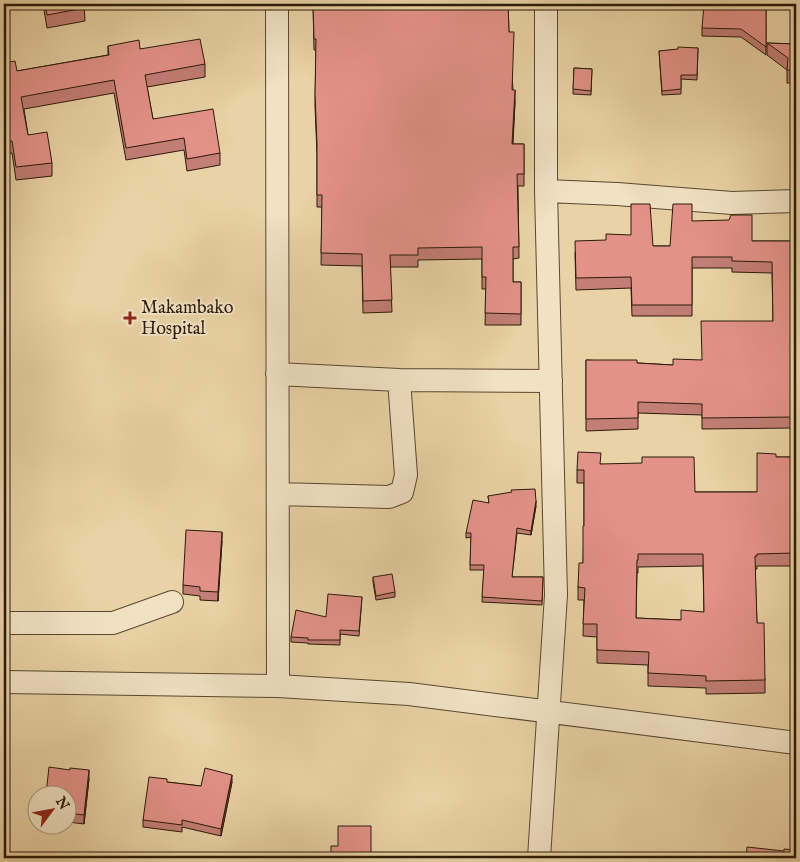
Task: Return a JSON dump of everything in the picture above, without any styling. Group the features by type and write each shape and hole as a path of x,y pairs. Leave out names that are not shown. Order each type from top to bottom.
{"street":[{"path":"277,4 278,686"},
{"path":"539,858 556,596 546,192 546,4"},
{"path":"546,192 617,194 732,203 796,201"},
{"path":"278,374 399,380 551,381"},
{"path":"278,494 390,497 402,492 406,475 399,380"},
{"path":"4,623 113,623 172,602"},
{"path":"4,682 278,686 409,694 796,743"}],"building":[{"path":"45,4 84,4 85,8 47,15"},
{"path":"313,4 508,4 509,32 514,32 512,90 515,90 512,144 524,144 524,174 517,174 519,247 513,247 513,282 521,282 521,314 485,313 486,277 482,277 482,247 418,248 418,255 390,255 392,300 363,301 362,254 321,253 322,195 317,195 316,39 314,39"},
{"path":"704,4 766,4 766,47 741,29 702,28"},
{"path":"200,39 205,64 145,75 153,119 213,109 220,153 187,159 184,138 126,148 114,80 21,97 28,135 47,132 52,163 16,167 12,141 4,142 4,63 15,61 17,71 109,55 108,46 139,40 140,49"},
{"path":"767,43 796,44 796,70 787,70 788,58"},
{"path":"678,47 698,48 697,75 681,75 681,89 662,91 659,51 678,49"},
{"path":"574,68 592,69 591,91 573,89"},
{"path":"631,204 650,204 653,246 670,246 673,204 692,204 692,221 729,220 731,215 752,215 752,241 796,241 796,417 702,418 702,404 638,402 638,418 586,419 586,360 637,360 637,363 673,365 673,359 702,360 701,321 773,321 772,262 732,261 732,257 692,257 692,305 632,305 631,277 576,278 575,241 606,240 606,234 631,235"},
{"path":"578,452 601,453 600,464 642,463 642,457 694,457 695,492 757,492 757,453 776,454 776,457 796,457 796,553 757,554 755,556 757,623 764,623 765,680 706,681 706,676 648,673 649,652 597,650 597,624 583,624 585,588 578,587 579,563 583,563 584,470 577,470","holes":["638,554 703,554 704,612 681,610 681,620 636,618"]},
{"path":"535,489 536,501 531,531 517,528 512,577 543,577 542,601 482,597 484,565 470,565 471,533 466,533 473,500 489,503 488,496 512,492 511,490"},
{"path":"186,530 222,532 218,592 200,591 200,587 183,585"},
{"path":"392,574 395,592 376,596 373,577"},
{"path":"328,594 362,597 359,631 340,630 340,640 308,640 308,638 291,637 296,610 326,617"},
{"path":"49,767 89,770 84,815 78,814 78,784 47,784"},
{"path":"205,768 232,775 221,829 182,820 182,825 143,820 149,777 167,779 167,782 201,786"},
{"path":"338,826 371,826 371,858 331,858 331,846 338,846"},
{"path":"747,847 784,851 784,849 796,850 796,858 746,858"},
{"path":"714,856 735,858 714,858"}],"place":[{"name":"Makambako Hospital","path":"130,318"}]}
